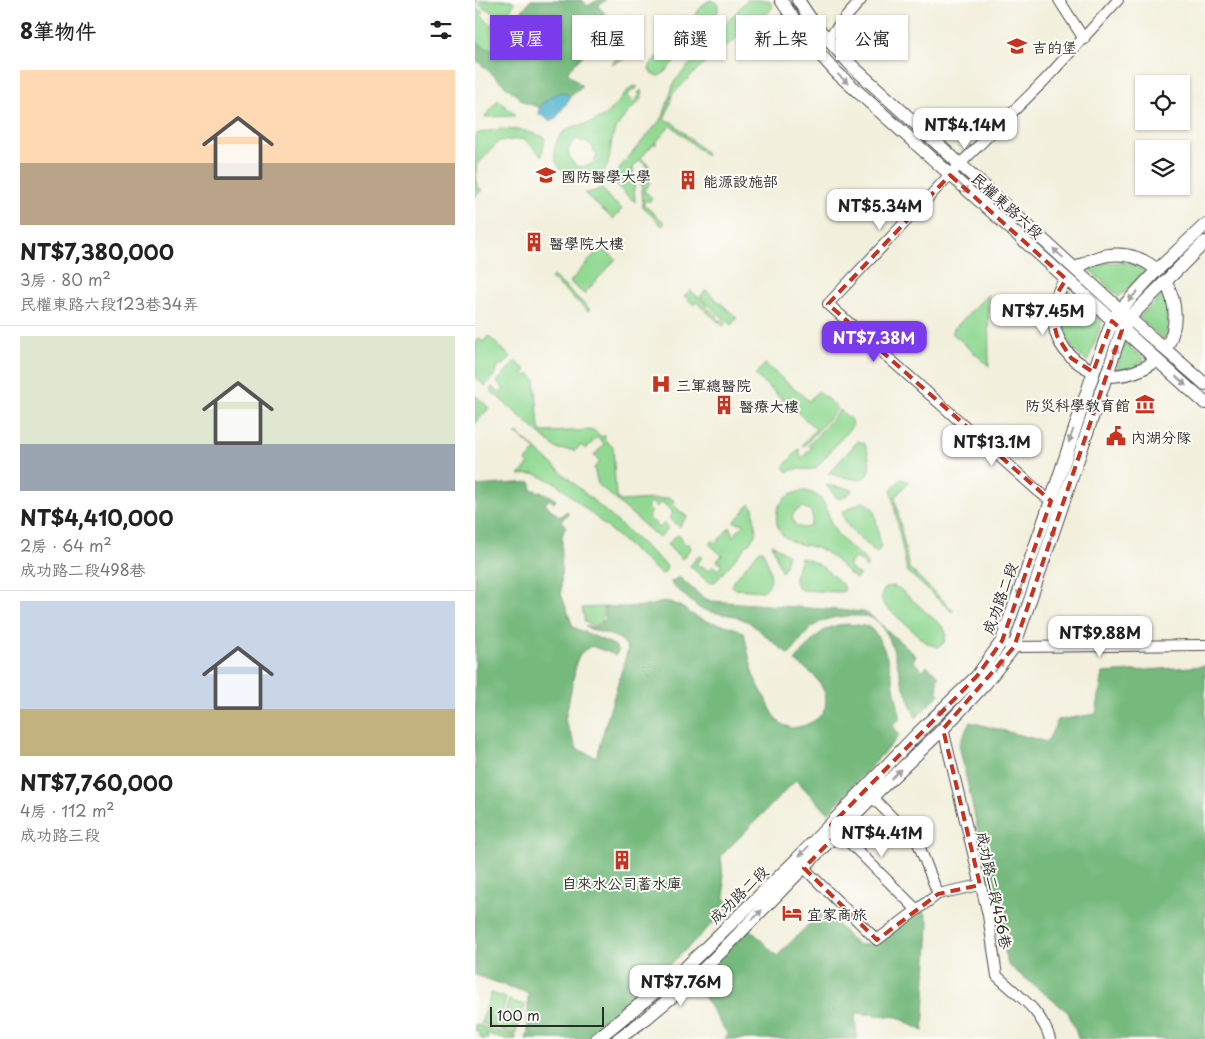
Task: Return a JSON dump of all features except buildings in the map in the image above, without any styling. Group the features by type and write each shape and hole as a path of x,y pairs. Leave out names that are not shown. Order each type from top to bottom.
{"main road":[{"name":"民權東路六段","path":"781,0 809,41 837,73 1205,403"},
{"name":"民權東路六段","path":"798,0 814,24 850,64 1125,314 1205,384"},
{"name":"成功路二段","path":"597,1039 686,968 835,828 868,793 917,734 977,676 1002,641 1107,376 1123,330 1125,314 1157,270 1205,225"},
{"name":"成功路二段","path":"868,793 943,729 985,684 1014,647 1057,503 1093,371 1112,321 1125,314 1165,281 1205,242"},
{"path":"1076,269 1095,258 1118,254 1139,258 1157,270"},
{"path":"1066,279 1057,294 1055,302 1053,311 1055,328 1065,351 1078,363 1093,371"},
{"path":"1165,281 1174,300 1175,310 1174,330 1166,349"},
{"path":"1107,376 1134,373 1146,368 1157,360"},
{"name":"成功路二段","path":"618,1039 690,982 723,950 803,868 835,828"}],"street":[{"path":"827,39 861,0"},
{"path":"1059,0 1084,39"},
{"path":"1057,503 937,402 828,304 960,164 1044,81 1118,0"},
{"path":"1002,641 1014,647 1205,645"},
{"name":"成功路二段456巷","path":"943,729 988,914 997,976 1033,1007 1051,1039"},
{"path":"868,793 918,843 938,894"},
{"path":"835,828 916,909"},
{"path":"803,868 877,940 938,894 980,885"}],"highlighted area":[{"path":"950,175 1066,279 1057,294 1053,320 1057,336 1071,358 1093,372 1112,321 1122,330 1014,647 943,729 980,885 938,894 877,940 804,868 839,832 831,825 977,676 1002,641 1051,501 828,304"}],"green space":[{"path":"481,0 512,0 515,3 506,15 496,15 479,4"},
{"path":"531,0 582,0 588,6 598,0 606,0 598,6 606,15 572,15 572,60 579,60 567,72 582,86 570,97 563,92 550,98 539,107 525,103 475,59 475,40 490,50 490,60 562,60 562,15 519,14"},
{"path":"712,0 718,4 718,12 715,15 694,15 706,2"},
{"path":"747,0 769,0 773,7 766,15 736,15 736,39 726,46 726,24"},
{"path":"475,4 483,13 481,15 490,24 490,50 475,40"},
{"path":"655,60 675,60 663,74 658,76 652,74 649,69"},
{"path":"694,60 709,60 672,95 664,120 672,122 707,154 706,156 671,125 656,142 656,145 654,143 641,158 650,167 644,175 651,182 644,190 652,198 649,202 647,200 643,204 665,223 662,226 643,207 641,173 648,167 640,160 633,167 635,202 618,187 615,177 621,166 663,117 674,82"},
{"path":"638,87 635,90 633,89 627,96 634,102 640,95 638,93 641,90 642,97 623,118 614,133 609,161 604,171 590,180 581,181 571,178 563,172 555,156 555,146 560,136 572,127 592,122 607,114 630,88","holes":["578,139 583,142 585,140 597,155 594,161 583,167 573,163 569,156 571,145"]},
{"path":"498,100 515,115 485,117"},
{"path":"499,129 521,130 545,137 542,156 524,139 499,141 476,166 477,186 482,190 475,197 475,134"},
{"path":"602,188 610,199 622,209 613,219 584,193"},
{"path":"601,247 616,259 584,294 570,282"},
{"path":"1123,262 1140,268 1145,272 1119,297 1089,269 1105,263"},
{"path":"553,276 590,309 588,311 551,278"},
{"path":"690,290 708,306 706,309 708,311 709,309 718,316 716,318 719,321 721,319 725,323 723,326 696,302 694,305 684,296"},
{"path":"706,290 737,318 731,325 700,297"},
{"path":"1068,291 1102,321 1088,361 1073,348 1067,340 1064,330 1062,310"},
{"path":"988,294 989,366 951,332"},
{"path":"1164,294 1168,317 1164,340 1139,317"},
{"path":"488,336 511,357 504,365 499,365 497,372 485,386 475,377 475,343 479,339 483,342"},
{"path":"1125,342 1145,360 1133,367 1116,370"},
{"path":"515,361 526,370 524,373 527,376 530,374 535,379 539,428 543,432 593,430 602,437 604,435 606,437 604,439 613,447 616,497 621,501 671,498 675,502 673,505 687,517 680,527 669,518 673,512 662,502 657,507 652,502 647,507 652,512 648,517 660,528 664,523 669,527 659,538 598,484 594,468 600,461 594,456 604,444 597,437 586,449 580,445 576,450 557,449 490,390 492,387 500,393 504,389 497,382"},
{"path":"765,364 809,401 818,391 838,408 804,446 802,445 816,429 755,375"},
{"path":"475,395 489,408 475,424"},
{"path":"840,410 851,420 853,425 816,468 795,469 788,472 783,467 799,449 801,459 813,446 808,446"},
{"path":"517,433 667,566 665,572 661,574 556,483 535,474 519,475 529,464 526,461 536,450 517,434 515,435"},
{"path":"858,441 864,443 867,451 870,464 867,476 859,480 828,474"},
{"path":"901,479 909,482 895,497 909,568 953,610 952,612 907,571 891,490"},
{"path":"531,482 531,489 551,496 556,500 554,503 549,499 545,504 560,517 567,511 569,513 561,521 566,526 562,536 561,594 573,627 614,645 619,650 616,655 591,646 582,652 577,660 565,720 577,749 596,757 628,649 625,644 615,637 585,626 591,628 601,625 605,618 604,607 647,606 670,602 699,618 734,628 744,633 753,675 776,719 783,725 792,728 816,719 822,714 826,700 817,679 795,661 818,635 834,626 844,624 869,627 882,645 887,657 901,718 893,725 899,736 828,813 796,780 721,856 725,898 731,906 622,1011 587,1039 526,1039 528,1033 528,993 475,975 475,486"},
{"path":"826,485 851,489 852,491 838,499"},
{"path":"805,491 814,494 824,502 832,526 839,536 868,562 866,568 856,557 848,566 860,575 857,578 854,578 825,552 791,541 780,532 776,519 781,502 794,493","holes":["802,507 810,510 813,518 810,526 804,528 796,526 792,518 794,512"]},
{"path":"862,502 869,504 874,510 881,546 878,551 875,551 855,534 847,524 842,512"},
{"path":"750,504 753,507 756,532 754,537 716,581 709,583 690,566 699,555 702,558 696,564 700,567 701,565 708,571 713,566 718,570 722,565 717,561 722,555 709,544 713,540 716,543 730,527 733,537 744,524 734,522"},
{"path":"677,535 681,537 681,541 684,544 689,544 691,548 682,559 667,545"},
{"path":"772,544 788,555 783,571 781,571"},
{"path":"760,550 763,550 769,566 770,583 763,591 736,589 732,586 733,581"},
{"path":"801,558 813,562 824,569 844,586 844,591 801,590 797,586 795,579"},
{"path":"679,577 702,597 711,601 864,612 870,615 916,656 913,661 923,670 927,666 939,676 937,679 938,692 940,694 916,718 902,682 889,639 880,624 874,619 864,616 847,616 826,620 812,627 789,655 749,622 735,616 699,608 672,585 671,582"},
{"path":"893,586 900,589 943,627 946,633 944,643 938,647 928,644 885,606 882,593 886,588"},
{"path":"603,607 601,623 592,626 585,622 582,608"},
{"path":"1205,666 1205,1039 1079,1039 1068,1012 1008,965 959,745 970,722 1047,742 1058,720 1096,714 1103,673"},
{"path":"923,907 929,924 923,1031 898,1017 855,1013 857,1039 725,1039 728,1035 700,991 716,960 750,929 777,956 823,910 857,945 875,944"},
{"path":"491,993 506,998 497,1028 481,1023"},
{"path":"509,1000 525,1005 515,1035 499,1029"},
{"path":"475,1024 516,1037 516,1039 504,1039 486,1033 488,1039 482,1039 475,1030"}],"water":[{"path":"561,92 567,94 570,98 556,118 550,121 539,114 539,107 552,96"}],"place":[{"name":"吉的堡","path":"1017,46"},
{"name":"國防醫學大學","path":"546,175"},
{"name":"能源設施部","path":"688,180"},
{"name":"醫學院大樓","path":"534,242"},
{"name":"三軍總醫院","path":"661,384"},
{"name":"防災科學教育館","path":"1145,404"},
{"name":"醫療大樓","path":"724,405"},
{"name":"內湖分隊","path":"1116,436"},
{"name":"自來水公司蓄水庫","path":"622,860"},
{"name":"宜家商旅","path":"792,913"}]}
